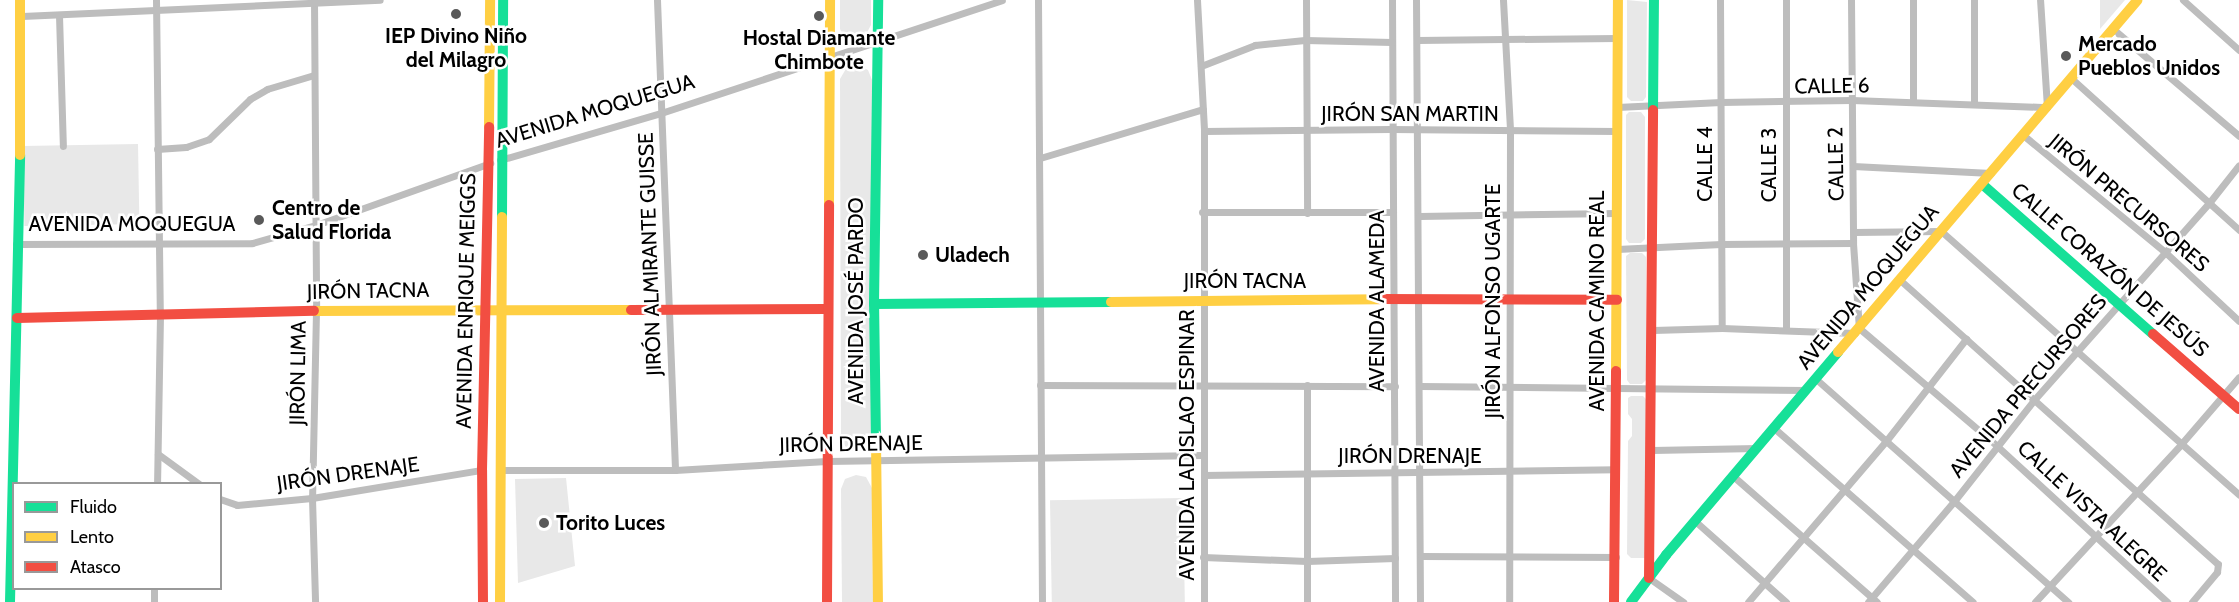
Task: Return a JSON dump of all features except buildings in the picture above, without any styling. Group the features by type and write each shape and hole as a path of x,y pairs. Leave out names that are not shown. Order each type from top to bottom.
{"main road":[{"path":"13,482 22,16 20,0"},
{"name":"AVENIDA ENRIQUE MEIGGS","path":"483,602 482,470 490,0"},
{"name":"AVENIDA ENRIQUE MEIGGS","path":"500,602 502,0"},
{"name":"AVENIDA JOSÉ PARDO","path":"827,602 830,0"},
{"name":"AVENIDA JOSÉ PARDO","path":"878,0 874,304 878,602"},
{"name":"AVENIDA CAMINO REAL","path":"1614,602 1618,0"},
{"path":"1649,578 1652,450 1653,330 1650,247 1654,0"},
{"name":"AVENIDA MOQUEGUA","path":"1631,602 1695,521 2138,0"},
{"name":"CALLE CORAZÓN DE JESÚS","path":"1982,184 2239,409"},
{"name":"JIRÓN TACNA","path":"874,304 1420,299 1617,300"},
{"name":"JIRÓN TACNA","path":"17,318 484,309 668,311 827,309"},
{"path":"10,602 12,521"}],"street":[{"path":"156,0 157,242 160,315 158,482"},
{"path":"22,16 380,0"},
{"name":"JIRÓN ALMIRANTE GUISSE","path":"657,0 675,470"},
{"name":"AVENIDA MOQUEGUA","path":"16,244 157,242 237,245 316,225 488,164 661,113 829,55 1002,0"},
{"path":"1038,0 1042,602"},
{"name":"AVENIDA LADISLAO ESPINAR","path":"1197,0 1204,131 1202,212 1204,602"},
{"path":"1306,0 1307,213"},
{"name":"AVENIDA ALAMEDA","path":"1392,0 1395,602"},
{"name":"AVENIDA ALAMEDA","path":"1416,0 1420,299 1420,602"},
{"name":"JIRÓN ALFONSO UGARTE","path":"1503,0 1503,38 1510,130 1508,216 1509,602"},
{"name":"CALLE 4","path":"1720,0 1722,328"},
{"name":"CALLE 3","path":"1786,0 1786,330"},
{"name":"CALLE 2","path":"1851,0 1853,243 1857,331"},
{"path":"1913,0 1913,102"},
{"path":"1974,0 1974,103"},
{"path":"2040,0 2047,107"},
{"path":"2183,0 2239,50"},
{"name":"JIRÓN LIMA","path":"314,2 316,311 312,498 315,602"},
{"path":"59,15 63,146"},
{"path":"2113,29 2239,136"},
{"path":"1417,40 1617,38"},
{"path":"1201,66 1247,46 1305,40 1392,42"},
{"path":"157,149 186,147 209,139 250,99 267,89 314,75"},
{"path":"2071,78 2239,230"},
{"name":"CALLE 6","path":"1617,107 1721,102 1785,103 1852,100 2047,107"},
{"path":"1040,158 1203,109"},
{"name":"JIRÓN SAN MARTIN","path":"1204,131 1417,129 1617,131"},
{"name":"JIRÓN PRECURSORES","path":"2023,135 2165,252 2239,321"},
{"name":"AVENIDA PRECURSORES","path":"1872,601 2034,400 2118,302 2209,203 2239,165"},
{"path":"1853,166 1991,172"},
{"path":"1202,212 1394,212"},
{"path":"1419,216 1617,213"},
{"path":"1854,232 1941,231 2239,495"},
{"path":"1617,249 1721,244 1853,243"},
{"path":"1900,280 2218,564 2217,572 2192,602"},
{"path":"1653,330 1722,328 1857,331"},
{"name":"CALLE VISTA ALEGRE","path":"1857,331 1997,446 2166,602"},
{"path":"1748,602 1887,441 1966,339"},
{"path":"2035,602 2137,493 2239,376"},
{"path":"1816,379 2068,602"},
{"path":"1040,385 1395,386"},
{"path":"1307,386 1307,602"},
{"path":"1420,386 1806,390"},
{"path":"1774,428 1972,602"},
{"path":"1652,450 1757,448"},
{"path":"158,454 198,482"},
{"name":"JIRÓN DRENAJE","path":"500,470 675,470 827,461 1203,455"},
{"name":"JIRÓN DRENAJE","path":"1204,475 1616,469"},
{"name":"JIRÓN DRENAJE","path":"222,500 237,505 312,498 482,470"},
{"path":"1733,476 1872,601"},
{"path":"1695,521 1786,602"},
{"path":"1421,556 1616,557"},
{"path":"1203,557 1307,561 1395,558"},
{"path":"1649,578 1683,602"}],"shaded area":[{"path":"840,0 871,0 871,25 864,38 849,39 843,35 840,29"},
{"path":"1627,0 1647,2 1646,97 1643,101 1631,101 1627,97"},
{"path":"2100,0 2125,0 2100,29"},
{"path":"858,65 868,70 872,80 871,446 857,452 848,450 841,440 840,79 847,67"},
{"path":"1629,112 1641,112 1645,117 1645,239 1641,243 1629,243 1626,239 1626,115"},
{"path":"138,144 139,224 24,226 23,146"},
{"path":"1630,253 1642,253 1646,257 1646,380 1642,384 1630,384 1627,380 1626,256"},
{"path":"1643,396 1647,400 1645,558 1631,558 1627,554 1628,441 1632,436 1628,398"},
{"path":"856,475 866,477 872,488 873,602 842,602 841,489 845,479"},
{"name":"Torito Luces","path":"566,478 575,566 518,583 515,479"},
{"path":"1183,498 1185,602 1052,602 1050,500"}],"traffic: fast":[{"path":"502,217 503,0"},
{"path":"876,442 874,304 878,0"},
{"path":"1653,110 1654,0"},
{"path":"13,482 20,155"},
{"path":"1982,184 2153,334"},
{"path":"874,304 1111,302"},
{"path":"1631,602 1666,555 1838,352"},
{"path":"10,602 12,513"}],"traffic: slow":[{"path":"20,0 20,155"},
{"path":"489,127 490,0"},
{"path":"829,205 830,0"},
{"path":"1616,371 1618,0"},
{"path":"1838,352 2138,0"},
{"path":"500,602 502,217"},
{"path":"1111,302 1380,299"},
{"path":"314,311 631,310"},
{"path":"876,442 878,602"}],"traffic: jam":[{"path":"1649,578 1653,110"},
{"path":"483,602 482,470 489,127"},
{"path":"827,602 829,205"},
{"path":"1380,299 1617,300"},
{"path":"631,310 827,309"},
{"path":"17,318 314,311"},
{"path":"2153,334 2239,409"},
{"path":"1614,602 1616,371"}],"place":[{"name":"IEP Divino Niño del Milagro","path":"456,14"},
{"name":"Hostal Diamante Chimbote","path":"819,16"},
{"name":"Mercado Pueblos Unidos","path":"2066,56"},
{"name":"Centro de Salud Florida","path":"259,220"},
{"name":"Uladech","path":"923,255"},
{"name":"Torito Luces","path":"544,523"}]}
